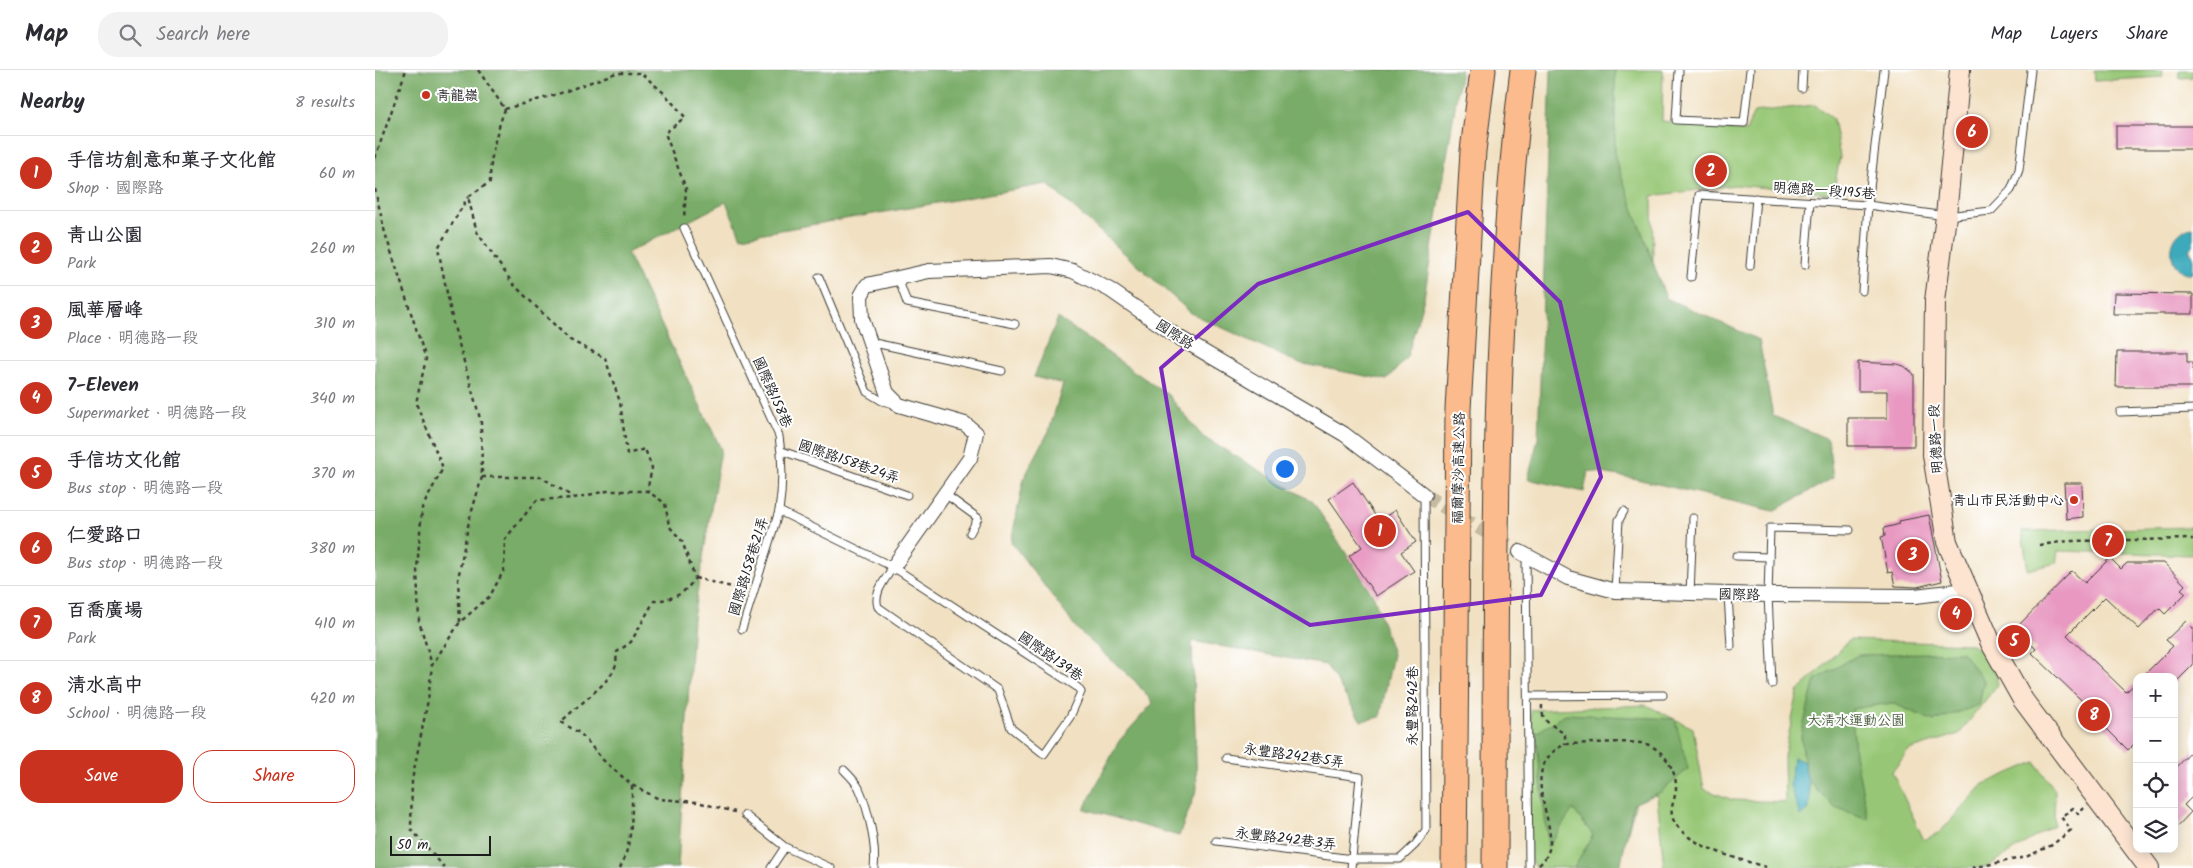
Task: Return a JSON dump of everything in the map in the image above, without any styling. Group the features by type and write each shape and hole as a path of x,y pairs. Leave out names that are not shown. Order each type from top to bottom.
{"highway":[{"name":"福爾摩沙高速公路","path":"1454,868 1458,409 1473,151 1483,70"},
{"path":"1495,868 1497,406 1512,157 1523,70"}],"street":[{"name":"明德路一段","path":"1960,70 1946,216 1935,301 1933,455 1947,542 1991,643 2023,700 2095,799 2149,868"},
{"name":"國際路","path":"899,405 887,393 862,320 861,296 867,284 929,271 1051,266 1073,270 1110,290 1178,338 1344,434 1425,495"},
{"path":"893,567 970,458 976,433 965,424 899,405"},
{"name":"國際路","path":"1523,554 1569,578 1615,591 1690,594 1915,596 1967,590"}],"lane":[{"path":"1679,70 1677,120 1744,123 1750,70"},
{"path":"1801,88 1803,70"},
{"path":"1862,291 1868,205 1884,70"},
{"name":"明德路一段195巷","path":"1691,277 1699,195 1868,205 1946,216 1991,212 2011,190 2019,170 2031,70"},
{"path":"1750,266 1756,198"},
{"path":"1805,265 1809,202"},
{"name":"國際路158巷","path":"684,228 779,436 782,451 783,485 779,511"},
{"path":"819,277 867,392 882,401 899,405"},
{"path":"898,278 907,303 1015,324"},
{"path":"870,342 1002,371"},
{"path":"2120,412 2193,409"},
{"name":"國際路158巷24弄","path":"782,451 907,495"},
{"path":"945,494 979,518 970,533"},
{"name":"永豐路242巷","path":"1353,859 1400,859 1415,845 1426,830 1425,495"},
{"path":"779,511 893,567"},
{"name":"國際路158巷21弄","path":"742,629 752,592 779,511"},
{"path":"1615,591 1619,520 1624,511"},
{"path":"1690,594 1693,518"},
{"path":"1772,684 1768,595 1770,528 1850,530"},
{"path":"1523,554 1528,696 1528,865"},
{"path":"1736,556 1769,557"},
{"name":"國際路139巷","path":"893,567 1077,687 1081,692 1071,717 1044,754 1011,728 998,690 879,607 876,600 878,593 893,567"},
{"path":"1728,594 1731,646"},
{"path":"1528,696 1663,695"},
{"name":"永豐路242巷5弄","path":"1226,758 1359,777 1353,859"},
{"path":"845,770 859,787 871,831 875,860 874,868"},
{"path":"745,815 785,847 831,868"},
{"name":"永豐路242巷3弄","path":"1216,842 1353,859"},
{"path":"771,868 785,847"},
{"path":"1351,868 1353,859"}],"path":[{"path":"375,158 406,70"},
{"path":"478,70 505,109"},
{"path":"505,109 558,94 617,73 641,73 664,93 685,117 665,134 686,189 684,228"},
{"path":"460,622 458,579 469,521 482,477 481,422 453,323 438,248 468,197 490,182 490,166 496,131 505,109"},
{"path":"375,189 385,233 426,359 416,403 443,468 422,508 417,569 419,621 433,665"},
{"path":"468,197 477,232 513,284 569,340 605,358 620,402 627,454 645,449 652,468 647,491"},
{"path":"482,477 541,476 575,498"},
{"path":"445,868 411,829 412,780 433,665 460,622 489,596 503,570 505,539 537,500 575,498 607,491 647,491 665,503 669,526 682,540 695,578"},
{"path":"2039,545 2069,541 2193,539"},
{"path":"695,578 752,592"},
{"path":"695,578 684,592 673,599 654,601 631,642 617,652 615,668 597,690 577,705 561,722 581,734 603,760 632,785 659,799 697,802 745,815"},
{"path":"1543,696 1542,716 1545,721 1557,727 1565,734 1565,744"},
{"path":"1528,865 1538,866 1545,860 1552,836 1540,794 1545,761 1555,749 1565,744 1645,744 1664,755 1672,768 1676,788 1670,808 1678,828 1698,844 1769,868"},
{"path":"620,868 632,818 632,785"},
{"path":"1972,868 2025,857 2052,845 2071,830 2061,817 2073,808 2077,814 2095,799"}],"highlighted area":[{"path":"1468,212 1560,302 1601,477 1541,595 1310,625 1193,556 1161,368 1258,284"}],"green space":[{"path":"375,70 1461,70 1424,298 1407,357 1387,380 1298,363 1191,313 1047,184 741,237 726,202 627,253 721,449 693,618 678,868 375,868"},
{"path":"1551,70 1615,70 1615,158 1666,298 1759,340 1773,416 1828,439 1833,478 1774,511 1632,478 1588,471 1584,492 1528,479 1538,439"},
{"path":"1593,70 1663,70 1662,121 1746,131 1754,112 1815,105 1833,119 1840,157 1833,194 1735,185 1652,196 1653,262 1587,110"},
{"path":"2094,70 2162,70 2163,77 2095,81"},
{"path":"2179,70 2193,70 2193,77 2180,78"},
{"path":"1058,318 1168,395 1203,437 1313,502 1374,597 1393,654 1380,717 1361,721 1326,665 1192,641 1197,789 1179,836 1084,809 1119,741 1153,703 1135,681 1078,630 1011,542 1024,478 1049,431 1063,384 1034,377"},
{"path":"2193,527 2193,555 2058,551 2056,563 2028,570 2022,531"},
{"name":"大清水運動公園","path":"1849,640 1972,644 1994,666 1998,684 1959,734 1909,750 1892,772 1924,840 1940,832 1984,784 2035,762 2055,790 2054,825 1985,868 1664,868 1657,795 1637,798 1618,868 1536,868 1529,858 1531,710 1646,705 1693,728 1704,789 1733,800 1785,802 1784,756 1798,692"},
{"path":"1962,652 1984,681 1979,705 1934,721 1892,703 1852,709 1855,754 1868,819 1835,807 1806,779 1801,735 1815,680 1858,655"},
{"path":"1566,714 1675,719 1688,769 1661,792 1633,804 1620,868 1574,868 1593,835 1573,809 1548,847 1536,733"}],"water":[{"path":"2193,227 2193,246 2189,250 2193,255 2193,273 2184,272 2177,268 2173,261 2172,252 2177,236 2183,230"},
{"path":"1793,757 1804,762 1810,794 1809,809 1800,816 1790,785"}],"building":[{"path":"2116,126 2193,126 2193,149 2116,149"},
{"path":"2114,293 2193,294 2193,314 2113,314"},
{"path":"2117,352 2187,352 2187,362 2193,362 2193,387 2116,387"},
{"path":"1858,362 1897,364 1904,366 1914,374 1914,446 1848,446 1848,418 1887,418 1887,391 1858,391"},
{"path":"1353,482 1379,521 1395,510 1416,542 1401,552 1414,571 1376,596 1349,556 1362,547 1329,499"},
{"name":"青山市民活動中心","path":"2064,483 2082,483 2083,517 2066,519"},
{"path":"1929,515 1942,581 1917,587 1895,586 1892,572 1888,573 1881,537 1885,536 1884,528 1900,524 1899,521"},
{"path":"2110,558 2121,569 2127,563 2164,563 2185,585 2181,589 2186,593 2165,614 2159,608 2139,629 2105,597 2067,635 2126,692 2133,686 2133,745 2128,750 2098,720 2100,718 2032,653 2036,649 2015,629 2072,571 2085,583"},
{"path":"2186,621 2193,628 2193,665 2178,680 2178,673 2146,673 2173,646 2166,640"},
{"path":"2193,750 2193,796 2184,805 2191,812 2178,826 2178,808 2178,766"}],"tunnel":[{"path":"1424,495 1520,552"}],"place":[{"name":"青龍嶺","path":"426,95"},
{"name":"仁愛路口","path":"1972,132"},
{"name":"青山公園","path":"1711,171"},
{"name":"青山市民活動中心","path":"2074,500"},
{"name":"手信坊創意和菓子文化館","path":"1380,531"},
{"name":"百喬廣場","path":"2108,541"},
{"name":"風華層峰","path":"1913,555"},
{"name":"7-Eleven","path":"1956,614"},
{"name":"手信坊文化館","path":"2014,641"},
{"name":"清水高中","path":"2094,715"}]}
